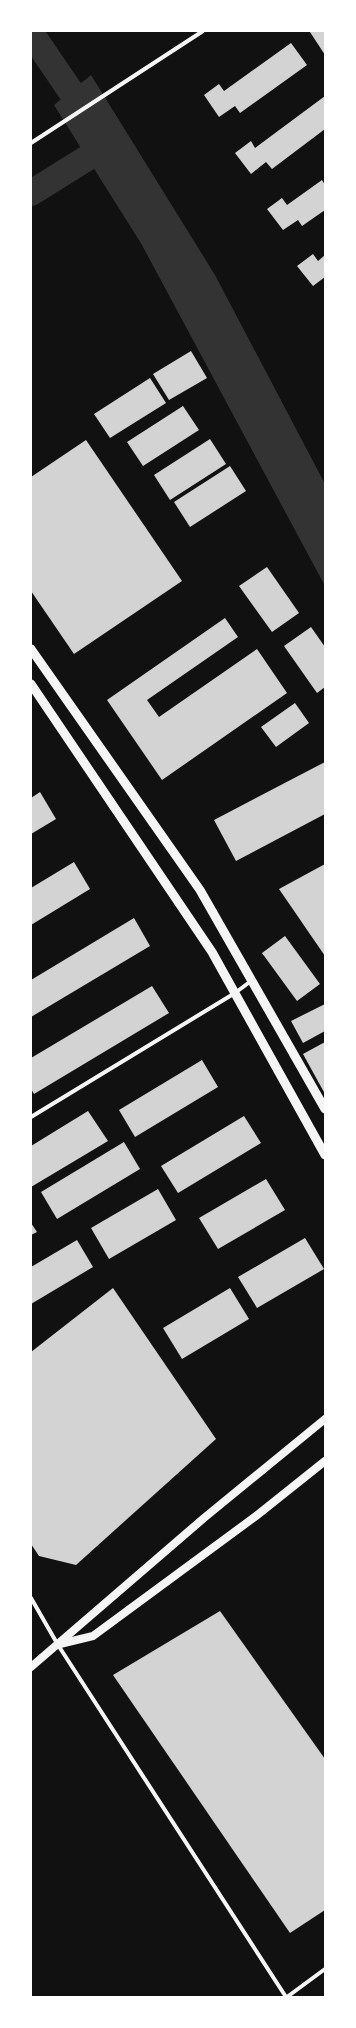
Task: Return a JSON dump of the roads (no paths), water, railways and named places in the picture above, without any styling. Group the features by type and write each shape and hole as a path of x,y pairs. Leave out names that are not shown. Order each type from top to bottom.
{"main road":[{"path":"31,648 200,890 325,1109"},
{"path":"31,684 212,952 325,1155"},
{"path":"31,1666 58,1645 204,1518 325,1419"},
{"path":"58,1645 93,1636 256,1516 325,1461"}],"street":[{"path":"31,143 203,31"},
{"path":"31,1117 235,993 251,981"},
{"path":"31,1598 58,1645 286,1997 325,1970"}],"waterway":[{"path":"31,33 91,121"},
{"path":"31,193 108,145"}]}
